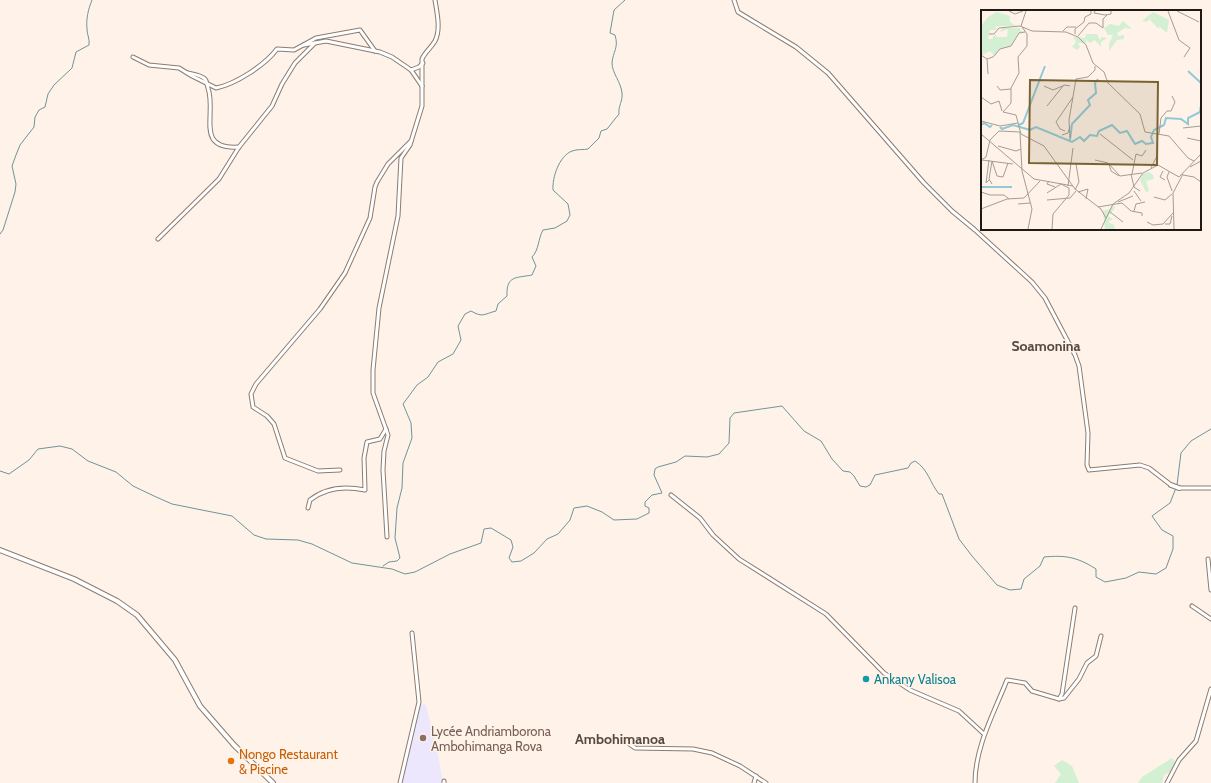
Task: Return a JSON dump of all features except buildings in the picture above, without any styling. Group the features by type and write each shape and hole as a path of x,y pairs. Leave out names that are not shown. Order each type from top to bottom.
{"street":[{"path":"387,538 383,470 384,451 388,435 373,393 373,370 379,308 398,216 401,158 412,140 422,106 424,54 434,42 437,34 438,26 435,0"},
{"path":"734,0 738,12 796,47 828,73 924,183 952,211 976,230 1032,282 1045,298 1078,361 1085,402 1088,434 1087,465 1089,470 1140,465 1149,468 1171,485 1180,488 1211,488"},
{"path":"304,45 308,41 326,36 360,30 375,50"},
{"path":"207,84 214,87 219,87 253,72 268,60 277,49 294,50 304,45 326,41 375,50 392,57 411,70 422,86"},
{"path":"158,239 219,179 239,147 272,106 282,84 295,63 315,43"},
{"path":"133,57 149,65 179,68 203,77 206,80 210,100 210,129 216,143 220,146 239,147"},
{"path":"411,70 419,67 423,63"},
{"path":"340,470 318,471 285,458 274,424 267,416 253,407 251,394 256,384 320,309 345,273 370,218 375,187 388,164 412,140"},
{"path":"308,508 310,500 322,493 348,487 365,490 364,458 367,442 380,439 386,429"},
{"path":"671,495 700,518 713,534 739,559 826,614 889,677 910,690 959,711 984,734"},
{"path":"0,550 74,579 117,601 137,615 175,660 204,710 234,745 273,783"},
{"path":"1208,559 1211,590"},
{"path":"1192,606 1211,619"},
{"path":"1059,699 1062,694 1076,608"},
{"path":"400,783 419,702 412,633"},
{"path":"975,783 975,771 984,734 1007,680 1025,684 1032,690 1059,699 1064,698 1079,679 1087,663 1096,656 1101,636"},
{"path":"1167,783 1179,760 1196,741 1211,689"},
{"path":"624,740 635,748 693,749 712,753 740,766 766,783"},
{"path":"754,783 756,776"}],"shaded area":[{"name":"Lycée Andriamborona Ambohimanga Rova","path":"420,704 426,705 437,749 443,783 401,783"}],"green space":[{"path":"1172,758 1175,762 1172,771 1164,775 1162,783 1138,783 1142,777"},
{"path":"1062,760 1072,766 1079,783 1055,783 1061,774 1054,766"}],"waterway":[{"path":"0,234 3,230 15,192 16,184 12,166 16,155 20,145 34,127 35,117 39,110 45,107 48,94 54,85 72,68 76,52 89,45 87,22 88,11 92,0"},
{"path":"383,566 389,562 397,561 400,558 395,538 397,508 402,488 403,463 412,438 411,423 403,404 417,385 428,377 438,362 453,354 461,340 458,326 465,314 471,311 484,315 496,311 498,304 507,296 508,284 517,277 532,275 536,266 532,257 536,251 543,230 555,228 567,221 570,215 568,204 553,190 555,174 560,162 567,154 574,150 588,149 599,138 601,131 607,129 619,114 622,93 612,67 616,39 615,35 610,33 614,10 625,0"},
{"path":"0,471 9,474 29,460 38,449 60,446 72,449 88,461 116,472 133,486 172,504 232,516 254,535 266,539 298,540 312,544 352,563 392,569 405,574 415,572 450,554 481,543 484,529 491,528 511,540 513,547 509,558 512,562 521,561 534,553 547,539 558,534 570,520 574,508 587,506 602,512 614,520 637,519 649,513 649,508 645,506 645,502 652,495 662,493 654,475 655,469 676,462 685,456 707,457 719,454 729,443 730,418 734,413 782,406 804,431 821,441 832,459 843,471 850,472 860,486 866,487 870,485 875,475 908,468 911,463 915,461 919,464 926,472 939,494 942,494 959,539 997,585 1010,590 1021,589 1024,579 1040,566 1044,557 1059,556 1077,559 1096,569 1096,577 1105,582 1126,578 1139,572 1156,574 1166,568 1173,549 1173,536 1162,530 1152,516 1170,503 1176,488"},
{"path":"1177,485 1181,453 1191,441 1211,429"}],"place":[{"name":"Ankany Valisoa","path":"866,679"},
{"name":"Lycée Andriamborona Ambohimanga Rova","path":"423,738"},
{"name":"Nongo Restaurant & Piscine","path":"231,761"}],"district":[{"name":"Soamonina","path":"1046,346"},
{"name":"Ambohimanoa","path":"620,739"}]}
